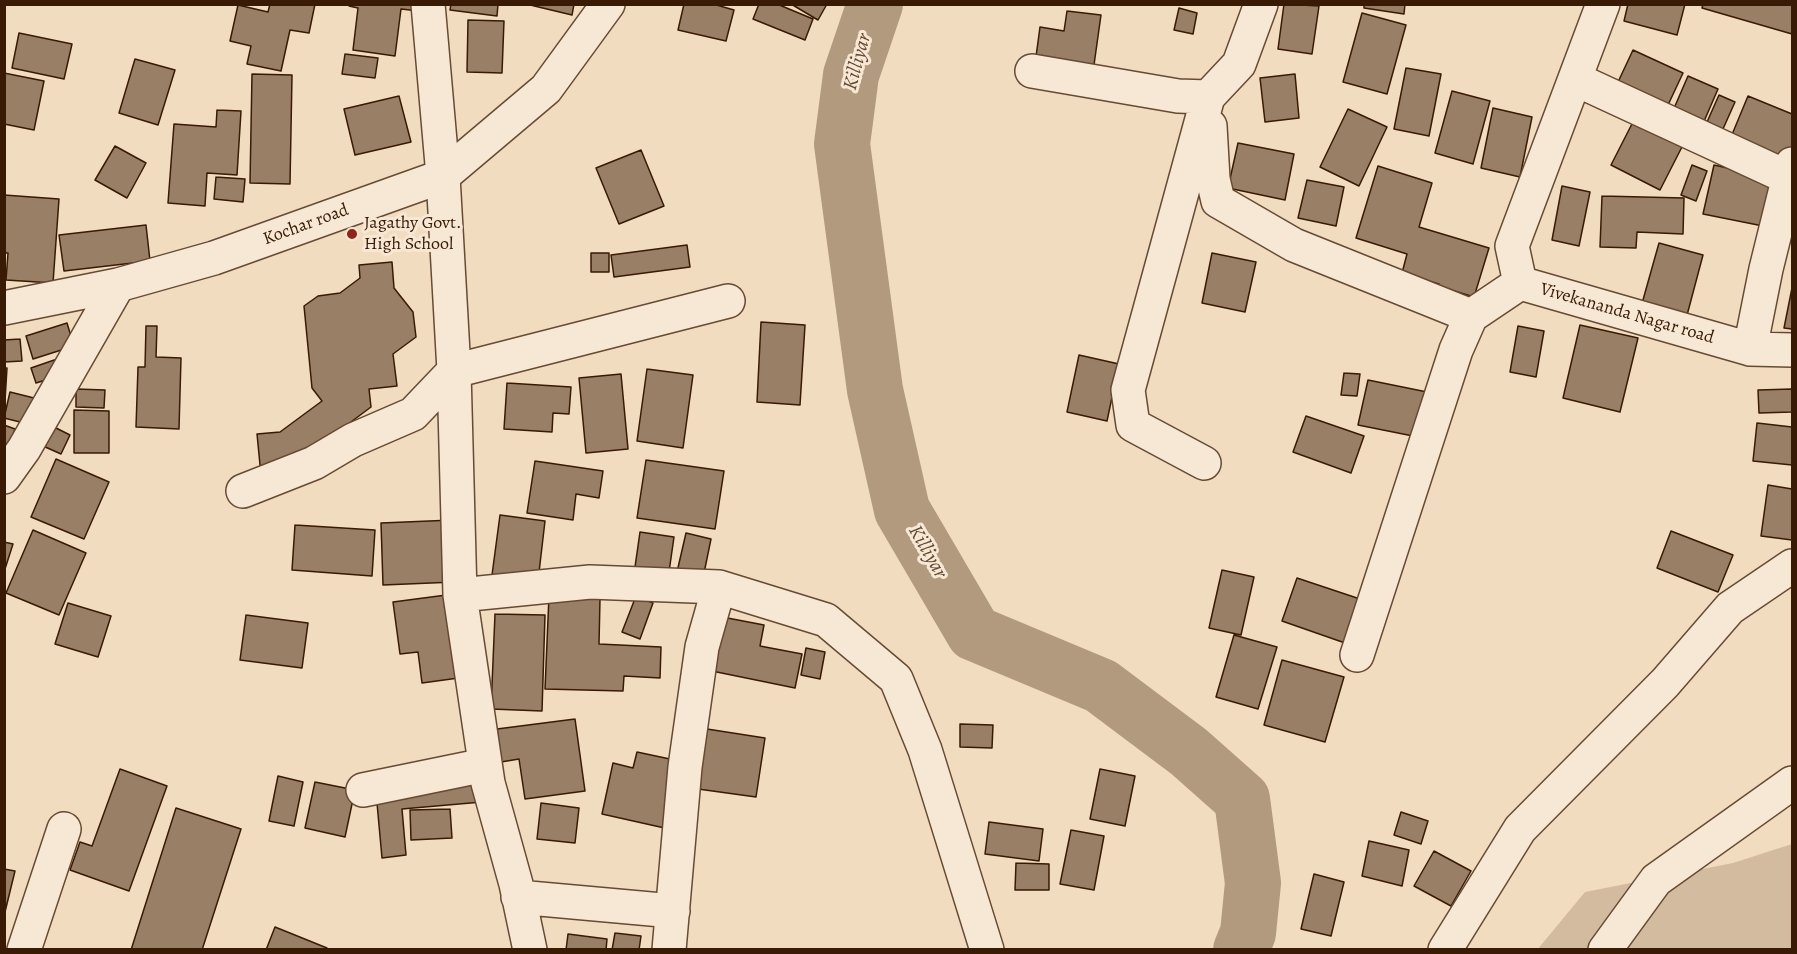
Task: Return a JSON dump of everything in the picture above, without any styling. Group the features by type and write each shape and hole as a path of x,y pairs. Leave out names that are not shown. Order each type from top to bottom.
{"street":[{"path":"428,4 443,176 454,371 460,595 488,783 530,950"},
{"name":"Kochar road","path":"4,308 118,285 214,258 443,176 546,89 608,4"},
{"path":"1204,463 1133,425 1128,390 1193,97 1239,64 1261,4"},
{"path":"1520,283 1512,246 1603,4"},
{"path":"1032,71 1193,97"},
{"path":"1575,79 1791,171 1766,269 1750,349"},
{"path":"1193,97 1218,201 1294,245 1471,316 1455,350 1357,655"},
{"name":"Vivekananda Nagar road","path":"1471,316 1520,283 1750,349 1792,350"},
{"path":"4,477 24,449 118,285"},
{"path":"243,491 314,463 353,440 413,414 454,371 728,301"},
{"path":"1445,950 1520,829 1665,682 1730,608 1792,566"},
{"path":"460,595 590,582 719,587 826,620 896,679 925,750 987,950"},
{"path":"669,950 686,767 702,647 719,587"},
{"path":"363,790 485,765"},
{"path":"1605,950 1656,880 1792,783"},
{"path":"24,950 64,829"},
{"path":"518,897 673,911"}],"shaded area":[{"path":"1792,844 1792,949 1537,950 1585,892 1733,863"}],"building":[{"path":"270,4 315,4 309,33 290,30 281,71 247,64 251,46 230,41 238,5 268,12"},
{"path":"350,4 419,4 419,11 401,9 395,56 353,50 358,8 349,6"},
{"path":"451,4 498,4 497,16 450,10"},
{"path":"526,4 574,4 572,15"},
{"path":"684,4 713,4 734,10 726,41 678,30"},
{"path":"759,4 777,4 813,19 805,40 753,19"},
{"path":"791,4 827,4 818,20"},
{"path":"1284,4 1319,6 1312,54 1278,49"},
{"path":"1364,4 1405,4 1404,14 1364,8"},
{"path":"1628,4 1685,4 1677,35 1624,21"},
{"path":"1703,4 1792,4 1792,34 1702,8"},
{"path":"1179,8 1197,13 1193,34 1174,30"},
{"path":"1067,11 1101,15 1093,72 1035,64 1040,27 1064,31"},
{"path":"1362,13 1406,25 1387,94 1343,82"},
{"path":"468,20 504,21 502,73 467,72"},
{"path":"19,33 72,44 64,79 12,68"},
{"path":"1633,50 1683,73 1668,105 1618,82"},
{"path":"345,54 378,58 375,78 342,74"},
{"path":"135,59 175,70 158,125 119,113"},
{"path":"1406,68 1441,74 1429,136 1394,129"},
{"path":"4,73 44,81 34,130 4,124"},
{"path":"252,74 292,75 290,184 250,183"},
{"path":"1295,74 1299,118 1265,122 1260,78"},
{"path":"1688,76 1718,89 1702,126 1672,113"},
{"path":"1452,91 1490,101 1473,164 1435,153"},
{"path":"1719,95 1735,102 1719,138 1703,131"},
{"path":"399,96 411,142 355,155 344,109"},
{"path":"1748,96 1792,114 1792,146 1782,172 1731,137"},
{"path":"1493,108 1532,117 1520,177 1481,168"},
{"path":"1348,109 1387,127 1359,186 1320,167"},
{"path":"217,110 241,111 237,175 207,173 205,206 168,203 174,124 216,127"},
{"path":"1636,116 1685,141 1660,190 1611,165"},
{"path":"1238,143 1294,154 1285,200 1228,188"},
{"path":"115,146 146,163 127,198 95,180"},
{"path":"641,150 664,206 619,224 596,168"},
{"path":"1692,165 1707,171 1696,201 1681,195"},
{"path":"1714,165 1773,178 1763,226 1703,214"},
{"path":"1378,166 1432,183 1419,227 1489,248 1474,297 1402,273 1407,254 1356,238"},
{"path":"216,177 245,179 243,202 214,199"},
{"path":"1307,180 1344,187 1336,226 1298,218"},
{"path":"1562,186 1590,192 1579,246 1552,240"},
{"path":"4,195 59,199 53,283 6,280 8,253 4,253"},
{"path":"1602,196 1684,198 1683,234 1637,232 1636,248 1600,247"},
{"path":"146,225 150,261 64,271 59,235"},
{"path":"1659,243 1703,255 1686,319 1641,307"},
{"path":"687,245 690,267 614,277 611,255"},
{"path":"591,253 609,253 609,272 591,272"},
{"path":"1212,253 1256,262 1245,312 1202,303"},
{"path":"392,262 394,288 413,312 416,337 393,354 397,386 369,389 371,407 284,472 261,475 257,434 280,432 322,401 312,388 304,306 318,296 340,293 360,278 359,265"},
{"path":"1792,288 1792,329 1784,328"},
{"path":"761,322 805,325 800,405 757,402"},
{"path":"67,323 74,346 33,359 26,336"},
{"path":"1580,325 1638,338 1620,412 1563,398"},
{"path":"146,326 157,326 156,357 181,358 179,429 136,427 138,367 145,367"},
{"path":"1518,326 1544,331 1536,377 1510,372"},
{"path":"20,339 22,361 4,362 4,340"},
{"path":"1079,355 1119,364 1107,421 1067,412"},
{"path":"60,358 65,374 36,383 31,368"},
{"path":"4,368 7,368 5,401 4,401"},
{"path":"647,369 693,375 683,448 637,441"},
{"path":"1344,373 1360,374 1357,396 1341,395"},
{"path":"621,374 628,449 586,453 579,378"},
{"path":"1368,380 1432,393 1423,438 1358,425"},
{"path":"507,383 571,387 569,414 553,413 552,432 504,429"},
{"path":"76,389 105,390 104,408 76,407"},
{"path":"1792,389 1792,412 1759,413 1758,390"},
{"path":"10,392 38,399 32,425 4,418"},
{"path":"74,410 109,411 109,453 74,453"},
{"path":"1306,416 1364,436 1351,473 1293,452"},
{"path":"1757,423 1792,427 1792,465 1753,461"},
{"path":"4,425 15,429 4,463"},
{"path":"52,426 70,435 61,454 43,446"},
{"path":"56,459 109,482 84,539 31,517"},
{"path":"646,460 724,471 715,529 637,518"},
{"path":"535,461 603,471 599,498 576,494 573,520 527,513"},
{"path":"1768,485 1792,489 1792,540 1761,536"},
{"path":"500,515 545,521 538,581 492,575"},
{"path":"453,520 455,582 383,585 381,523"},
{"path":"295,525 375,530 372,576 292,570"},
{"path":"33,530 86,553 59,615 6,593"},
{"path":"1671,531 1733,555 1718,592 1657,568"},
{"path":"640,532 674,537 668,579 634,574"},
{"path":"686,533 711,539 703,578 677,572"},
{"path":"4,542 13,544 4,572"},
{"path":"1222,570 1254,577 1241,635 1209,628"},
{"path":"1297,578 1360,599 1345,643 1282,621"},
{"path":"454,594 466,677 422,683 418,652 400,654 393,602"},
{"path":"549,596 600,599 599,644 661,647 660,678 624,676 623,691 545,689"},
{"path":"636,596 653,603 640,639 622,632"},
{"path":"68,603 111,616 98,657 55,644"},
{"path":"495,614 545,615 542,711 491,709"},
{"path":"246,615 308,623 302,668 240,660"},
{"path":"717,616 764,625 760,646 802,654 795,688 707,670"},
{"path":"1234,635 1277,647 1258,709 1216,697"},
{"path":"806,648 825,652 820,679 801,675"},
{"path":"1282,660 1344,677 1325,742 1264,725"},
{"path":"575,719 585,791 525,799 519,759 501,762 497,729"},
{"path":"960,724 993,725 992,748 960,747"},
{"path":"707,729 765,738 756,797 698,789"},
{"path":"637,752 684,762 669,829 602,814 613,763 633,768"},
{"path":"120,769 167,786 129,891 70,870 80,842 92,846"},
{"path":"1100,769 1135,776 1125,826 1090,819"},
{"path":"278,776 303,782 294,826 269,821"},
{"path":"315,782 355,790 345,837 305,828"},
{"path":"480,783 482,802 402,809 406,855 382,858 376,792"},
{"path":"541,803 579,808 575,843 537,839"},
{"path":"176,808 241,829 202,950 131,950"},
{"path":"450,809 452,838 411,840 410,810"},
{"path":"1401,812 1428,821 1421,844 1394,835"},
{"path":"989,822 1043,829 1039,861 985,854"},
{"path":"1071,830 1104,836 1094,890 1060,884"},
{"path":"1369,841 1409,850 1402,886 1362,876"},
{"path":"1434,851 1471,871 1451,906 1414,886"},
{"path":"1016,863 1049,864 1049,890 1015,890"},
{"path":"4,869 15,871 4,916"},
{"path":"1314,874 1344,882 1331,936 1301,929"},
{"path":"275,927 327,948 327,950 266,950"},
{"path":"615,933 641,936 639,950 612,950"},
{"path":"568,934 607,939 606,950 566,950"}],"waterway":[{"name":"Killiyar","path":"875,4 851,75 842,144 875,390 902,510 974,633 1101,686 1189,752 1242,799 1253,883 1248,933 1241,950"}],"place":[{"name":"Jagathy Govt. High School","path":"352,234"}]}
